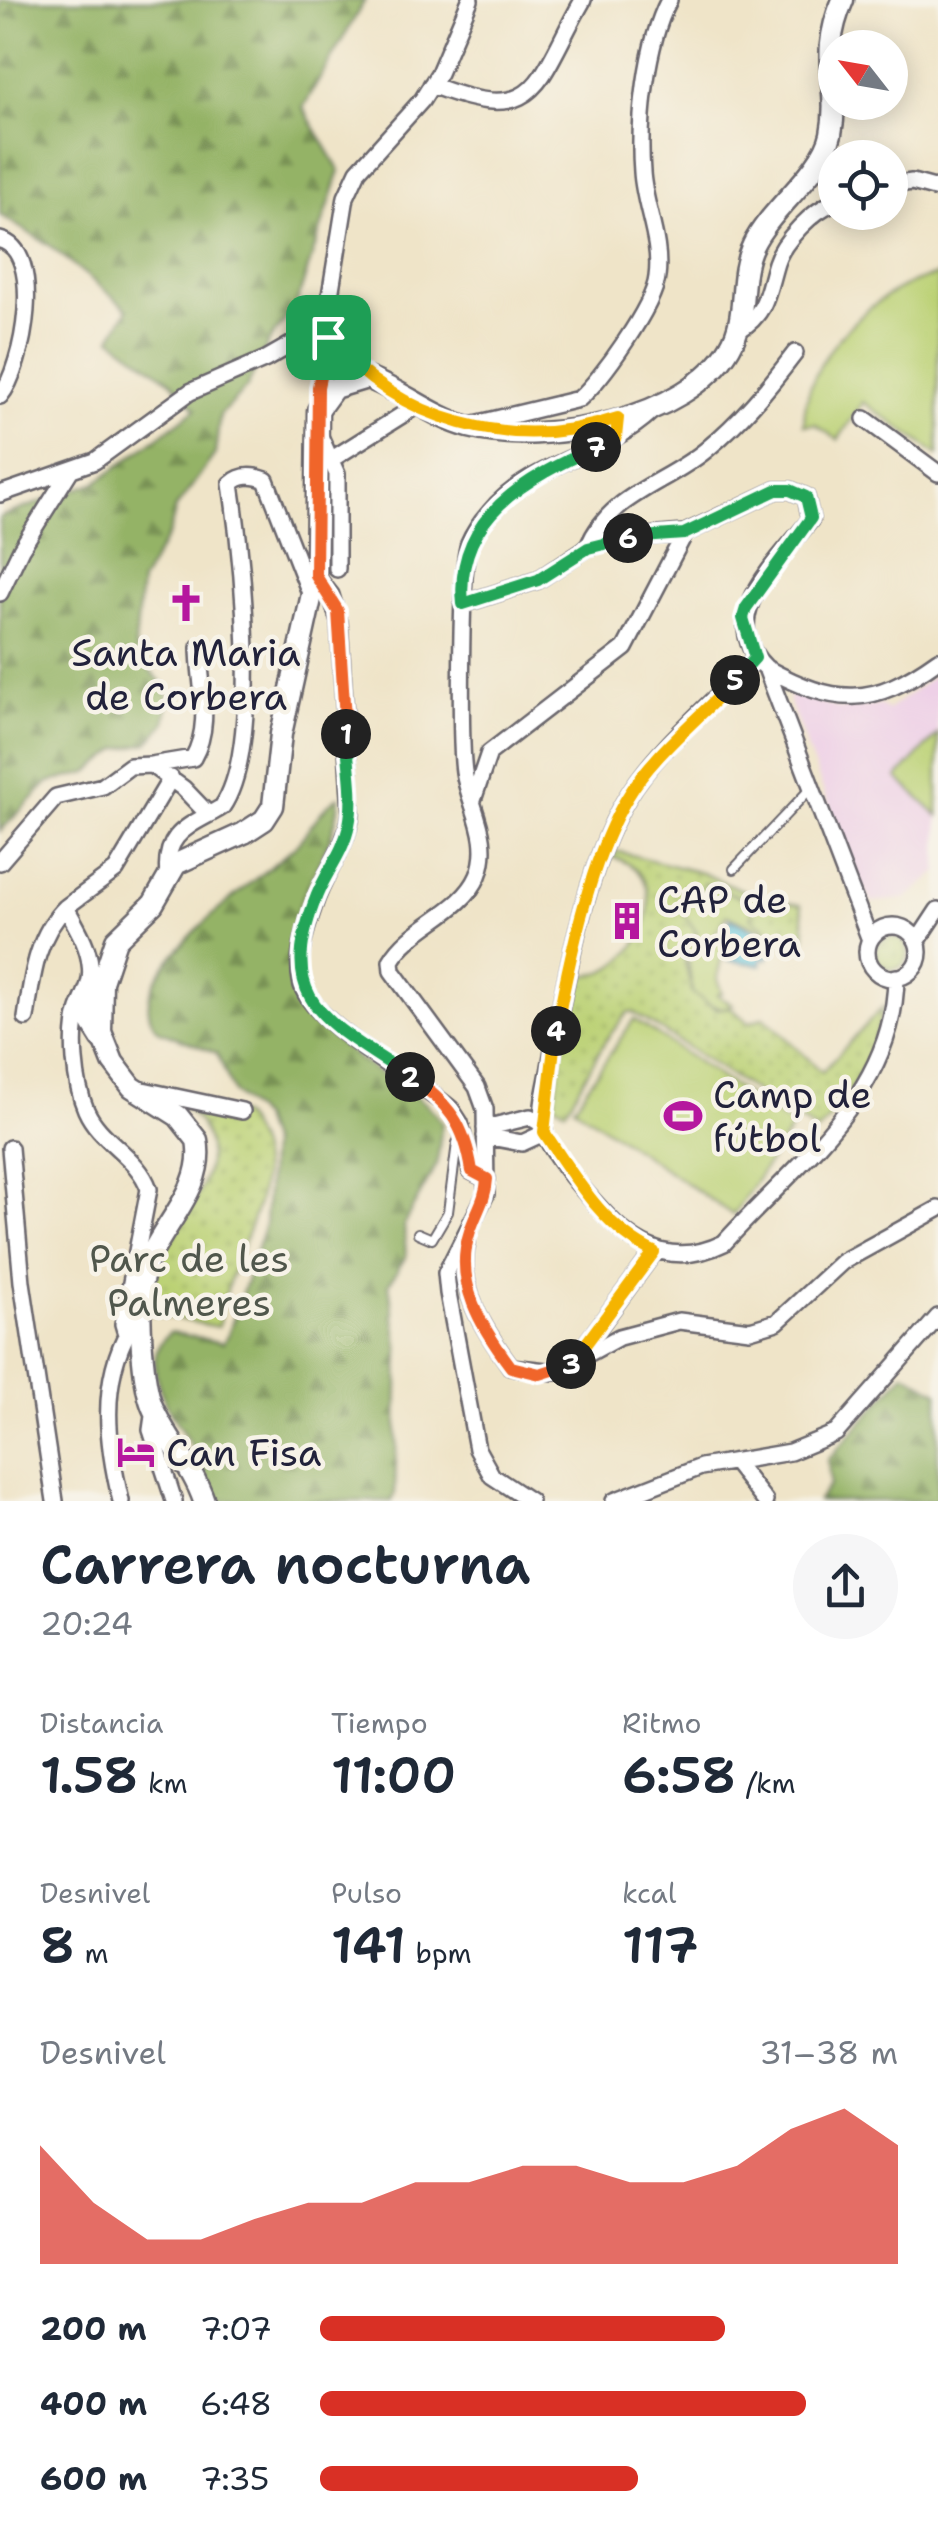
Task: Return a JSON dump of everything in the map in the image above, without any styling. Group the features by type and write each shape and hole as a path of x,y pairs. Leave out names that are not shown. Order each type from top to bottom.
{"street":[{"path":"104,1042 100,996 110,950 154,904 168,876 186,856 244,833 270,814 313,584 318,420 328,308 346,197 368,158 432,85 470,0"},
{"path":"432,85 489,102 520,99 538,79 583,0"},
{"path":"466,426 579,399 653,293 658,257 642,173 642,146 654,31 669,0"},
{"path":"740,330 745,268 760,232 830,138 828,45 843,0"},
{"path":"908,183 938,188"},
{"path":"530,1501 492,1476 477,1449 446,1273 486,1194 485,1109 477,1087 392,971 392,960 477,878 483,832 464,767 463,604 468,544 490,511 526,480 704,382 740,330 758,316 767,300 777,258 799,230 818,215"},
{"path":"0,240 13,245 20,256 26,299 20,361 0,396"},
{"path":"744,296 767,300"},
{"path":"0,494 116,450 190,392 266,359 308,335 328,337 367,378 466,426 503,434 617,427"},
{"path":"588,548 595,530 623,501 684,468 750,413 795,353"},
{"path":"337,569 340,502 332,460 318,420 334,388 367,378"},
{"path":"332,460 418,405"},
{"path":"864,419 938,473"},
{"path":"0,593 21,549 70,470"},
{"path":"168,876 168,847 176,833 222,807 231,794 240,756 244,618 242,565 231,484 236,479 256,476 266,480 313,584 331,594 340,622 350,813 340,851 314,905 302,952 300,981 318,1010 451,1109 464,1134 472,1171 487,1179"},
{"path":"463,604 538,580 588,548 610,539 684,534 768,492 790,490 806,497 811,518 746,608 743,618 812,786 870,940 870,964 878,973 896,977 915,964 916,942 934,915"},
{"path":"472,804 489,753 625,648 684,534"},
{"path":"0,862 56,797 103,786 130,766 193,758 200,746 205,696 199,647"},
{"path":"760,663 792,682 843,699 860,698 902,684 938,660"},
{"path":"485,1132 522,1143 543,1128 566,974 627,796 654,764 760,663"},
{"path":"776,698 792,682"},
{"path":"151,765 171,778 207,813"},
{"path":"26,1018 38,953 48,928 66,907 116,870 171,778"},
{"path":"66,907 88,956 93,1034 104,1042 132,1087 189,1126 198,1148 183,1200 148,1260 140,1290 154,1409 151,1430 174,1501"},
{"path":"870,940 882,928 904,929 934,915"},
{"path":"904,929 916,942"},
{"path":"485,1132 502,1121 530,1117 543,1128 582,1190 616,1225 654,1252 708,1252 724,1244 844,1117 881,1057 896,1011 896,977"},
{"path":"88,993 77,1024 78,1082 86,1110 111,1144 140,1170 148,1189 123,1324 126,1334"},
{"path":"132,1087 242,1111"},
{"path":"485,1109 502,1121"},
{"path":"10,1148 22,1282 56,1501"},
{"path":"470,1228 462,1265 467,1289 489,1338 511,1367 540,1374 572,1363 620,1337 679,1321 750,1330 777,1322 854,1254 938,1210"},
{"path":"572,1363 654,1252"},
{"path":"121,1501 106,1432 115,1363 142,1308"},
{"path":"614,1501 701,1467 736,1464 813,1446 836,1433 938,1317"},
{"path":"154,1409 187,1458 204,1501"},
{"path":"736,1464 765,1501"}],"lane":[{"path":"734,868 812,786"},
{"path":"418,1232 432,1239 448,1212 457,1143 464,1134"}],"shaded area":[{"path":"938,673 938,872 906,899 872,902 857,878 788,698 794,693 840,709 881,705 888,710"}],"green space":[{"path":"0,0 365,0 303,108 340,171 295,308 271,338 247,387 220,415 215,454 176,508 169,533 141,582 135,645 139,659 164,685 169,699 165,723 148,743 119,749 88,773 49,782 0,831 0,517 97,482 196,409 172,382 111,338 128,309 50,246 0,215"},
{"path":"938,275 938,455 863,402 838,440 815,424 804,425 816,375 847,329 890,294"},
{"path":"938,734 938,816 897,778"},
{"path":"339,797 332,834 294,924 291,943 296,982 313,1015 338,1043 418,1097 442,1123 437,1164 404,1224 406,1256 389,1284 399,1351 395,1494 392,1501 215,1501 202,1464 164,1398 155,1362 159,1346 171,1332 223,1343 228,1335 265,1224 270,1145 261,1118 234,1093 217,1053 160,1031 149,1011 153,986 194,932 293,848"},
{"path":"612,850 702,873 759,897 801,905 806,936 791,950 751,917 755,903 705,883 683,913 697,933 683,951 692,993 716,1009 730,1007 749,1023 764,1017 822,1072 883,1007 874,1043 860,1074 818,1132 633,1012 628,1012 606,1040 566,1110 554,1103 573,978 613,967 631,951 647,920 647,889 640,875 629,864 611,857"},
{"path":"704,883 755,903 752,917 777,937 727,915 715,934 725,941 717,979 722,993 717,995 733,1005 722,1008 692,993 683,913"},
{"path":"892,937 903,942 908,953 903,964 892,969 881,964 876,953 881,942"},
{"name":"Camp de fútbol","path":"634,1019 793,1126 733,1215 574,1107"},
{"name":"Parc de les Palmeres","path":"180,1104 241,1115 261,1155 260,1194 230,1279 218,1327 152,1314 152,1268 188,1213 208,1165 205,1134"},
{"path":"905,1373 938,1392 938,1501 818,1501 830,1484 828,1460"}],"water":[{"path":"731,918 776,943 767,959 762,957 761,965 727,960 730,944 738,943 722,933"}],"place":[{"name":"Santa Maria de Corbera","path":"186,603"},
{"name":"CAP de Corbera","path":"627,921"},
{"name":"Camp de fútbol","path":"683,1116"},
{"name":"Can Fisa","path":"136,1452"}],"route":[{"path":"328,337 367,378 438,416 466,426 503,434 555,432 618,418 616,437 526,480 490,511 468,544 461,586 463,604 538,580 588,548 610,539 684,534 768,492 783,489 802,494 812,507 811,518 746,608 743,618 755,658 627,796 606,844 566,974 542,1124 544,1132 582,1190 616,1225 654,1252 572,1363 554,1372 540,1374 511,1367 489,1338 467,1289 462,1265 470,1228 486,1194 487,1179 472,1171 460,1123 451,1109 318,1010 308,1000 300,981 305,935 323,882 340,851 350,813 340,622 331,594 316,576 318,387 328,337"}]}
